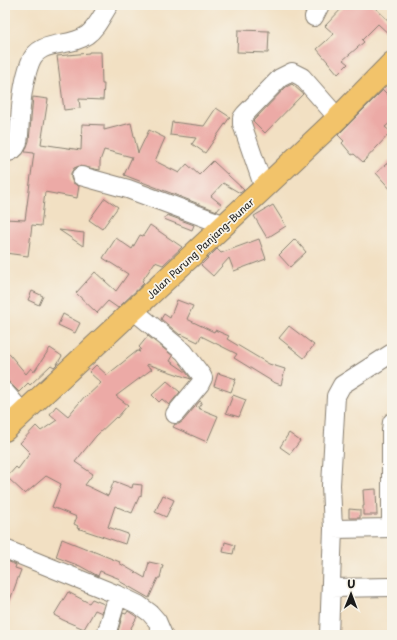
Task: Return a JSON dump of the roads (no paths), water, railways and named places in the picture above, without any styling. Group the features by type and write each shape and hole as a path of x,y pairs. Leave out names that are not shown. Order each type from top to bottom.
{"main road":[{"name":"Jalan Parung Panjang–Bunar","path":"5,430 338,118 392,63"}],"street":[{"path":"5,153 14,150 17,144 26,77 34,54 39,49 59,45 87,35 96,26 109,5"},
{"path":"264,188 242,124 242,118 280,78 292,72 302,77 338,118"},
{"path":"81,176 128,189 225,225"},
{"path":"133,310 184,352 203,378 200,384 175,414"},
{"path":"329,635 333,529 331,486 336,396 342,385 392,353"},
{"path":"5,392 22,413"},
{"path":"333,529 391,528 392,422"},
{"path":"5,549 139,605 150,613 157,622 163,635"},
{"path":"331,588 392,587"},
{"path":"106,635 118,595"}]}
